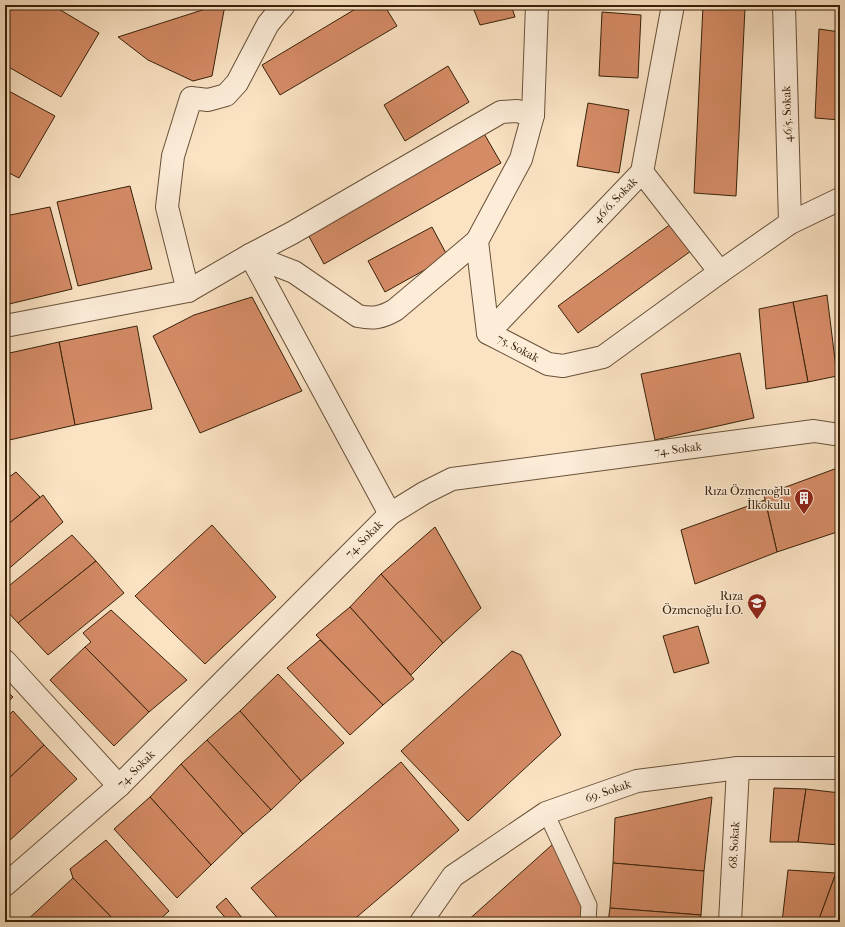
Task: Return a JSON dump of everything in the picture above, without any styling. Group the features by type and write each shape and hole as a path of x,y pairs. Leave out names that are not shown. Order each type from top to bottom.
{"street":[{"path":"188,291 167,206 174,156 191,98 208,100 226,95 237,83 268,24 284,5"},
{"path":"250,255 294,272 358,316 369,318 387,315 395,310 477,241 521,159 534,115 537,5"},
{"name":"46/6. Sokak","path":"488,333 642,172 673,5"},
{"name":"46/5. Sokak","path":"784,5 790,223"},
{"path":"5,326 188,291 250,255 292,233 501,112 518,111 534,115"},
{"path":"642,172 720,272"},
{"name":"75. Sokak","path":"477,241 488,333 548,364 563,366 603,357 790,223 840,199"},
{"path":"250,255 390,514"},
{"name":"74. Sokak","path":"5,885 119,786 390,514 424,493 452,479 814,431 840,435"},
{"path":"5,661 119,786"},
{"name":"69. Sokak","path":"420,922 453,876 546,813 637,780 738,768 840,768"},
{"name":"68. Sokak","path":"730,922 738,768"}],"lane":[{"path":"546,813 589,905 588,922"}],"building":[{"path":"10,5 52,5 99,33 61,97 5,65 5,13"},
{"path":"218,5 225,5 212,76 193,81 148,60 118,37"},
{"path":"362,5 384,5 397,26 280,95 262,65"},
{"path":"472,5 511,5 515,17 480,25"},
{"path":"703,6 745,8 736,196 694,193"},
{"path":"602,12 641,15 638,78 599,76"},
{"path":"819,29 840,32 840,120 815,118"},
{"path":"448,66 469,102 405,141 384,105"},
{"path":"5,89 55,116 19,178 5,171"},
{"path":"588,103 629,110 619,173 577,166"},
{"path":"482,130 501,163 324,264 306,231"},
{"path":"130,186 152,269 78,286 57,202"},
{"path":"50,207 72,289 5,305 5,216"},
{"path":"675,221 695,248 578,333 558,306"},
{"path":"432,227 448,257 385,292 368,261"},
{"path":"827,295 837,376 808,382 793,302"},
{"path":"252,297 302,391 200,433 153,336 194,315"},
{"path":"793,302 808,382 766,389 759,309"},
{"path":"137,326 152,409 75,425 59,342"},
{"path":"59,342 75,425 5,441 5,354"},
{"path":"740,353 754,418 655,440 641,374"},
{"name":"Rıza Özmenoğlu İlkokulu","path":"840,467 840,531 777,552 764,495"},
{"path":"16,472 40,497 5,527 5,480"},
{"path":"43,495 63,522 5,572 5,527"},
{"path":"765,500 777,552 695,584 681,530"},
{"path":"212,525 276,597 205,664 135,596"},
{"path":"435,527 481,608 443,643 381,574"},
{"path":"72,535 96,561 18,623 5,609 5,589"},
{"path":"96,561 124,593 48,655 18,623"},
{"path":"381,574 443,643 411,675 350,607"},
{"path":"350,607 414,679 383,705 316,635"},
{"path":"111,610 187,680 149,712 85,647 91,642 83,633"},
{"path":"698,626 709,663 674,673 663,636"},
{"path":"320,640 383,705 350,735 287,668"},
{"path":"85,647 149,712 114,746 50,680"},
{"path":"512,651 521,655 561,735 468,821 401,751"},
{"path":"278,674 344,743 301,781 240,711"},
{"path":"5,690 13,697 5,704"},
{"path":"13,711 44,745 5,782 5,719"},
{"path":"240,711 301,781 271,810 207,740"},
{"path":"207,740 271,810 243,834 181,764"},
{"path":"44,745 77,779 9,841 5,837 5,782"},
{"path":"401,762 459,830 351,922 281,922 251,888"},
{"path":"181,764 243,834 211,865 150,797"},
{"path":"774,788 806,789 798,842 770,842"},
{"path":"806,789 840,793 840,845 798,842"},
{"path":"150,797 211,865 177,898 114,829"},
{"path":"712,797 704,871 613,863 615,818"},
{"path":"106,840 169,911 157,922 116,922 73,878 70,869"},
{"path":"553,844 583,902 583,922 466,922"},
{"path":"613,863 704,871 701,915 610,908"},
{"path":"788,870 836,873 818,922 782,922"},
{"path":"836,873 840,873 840,922 818,922"},
{"path":"73,878 116,922 25,922"},
{"path":"226,898 243,919 239,922 229,922 216,907"},
{"path":"610,908 701,915 700,922 608,922"}],"place":[{"name":"Rıza Özmenoğlu İlkokulu","path":"804,515"},
{"name":"Rıza Özmenoğlu İ.O.","path":"757,620"}]}
